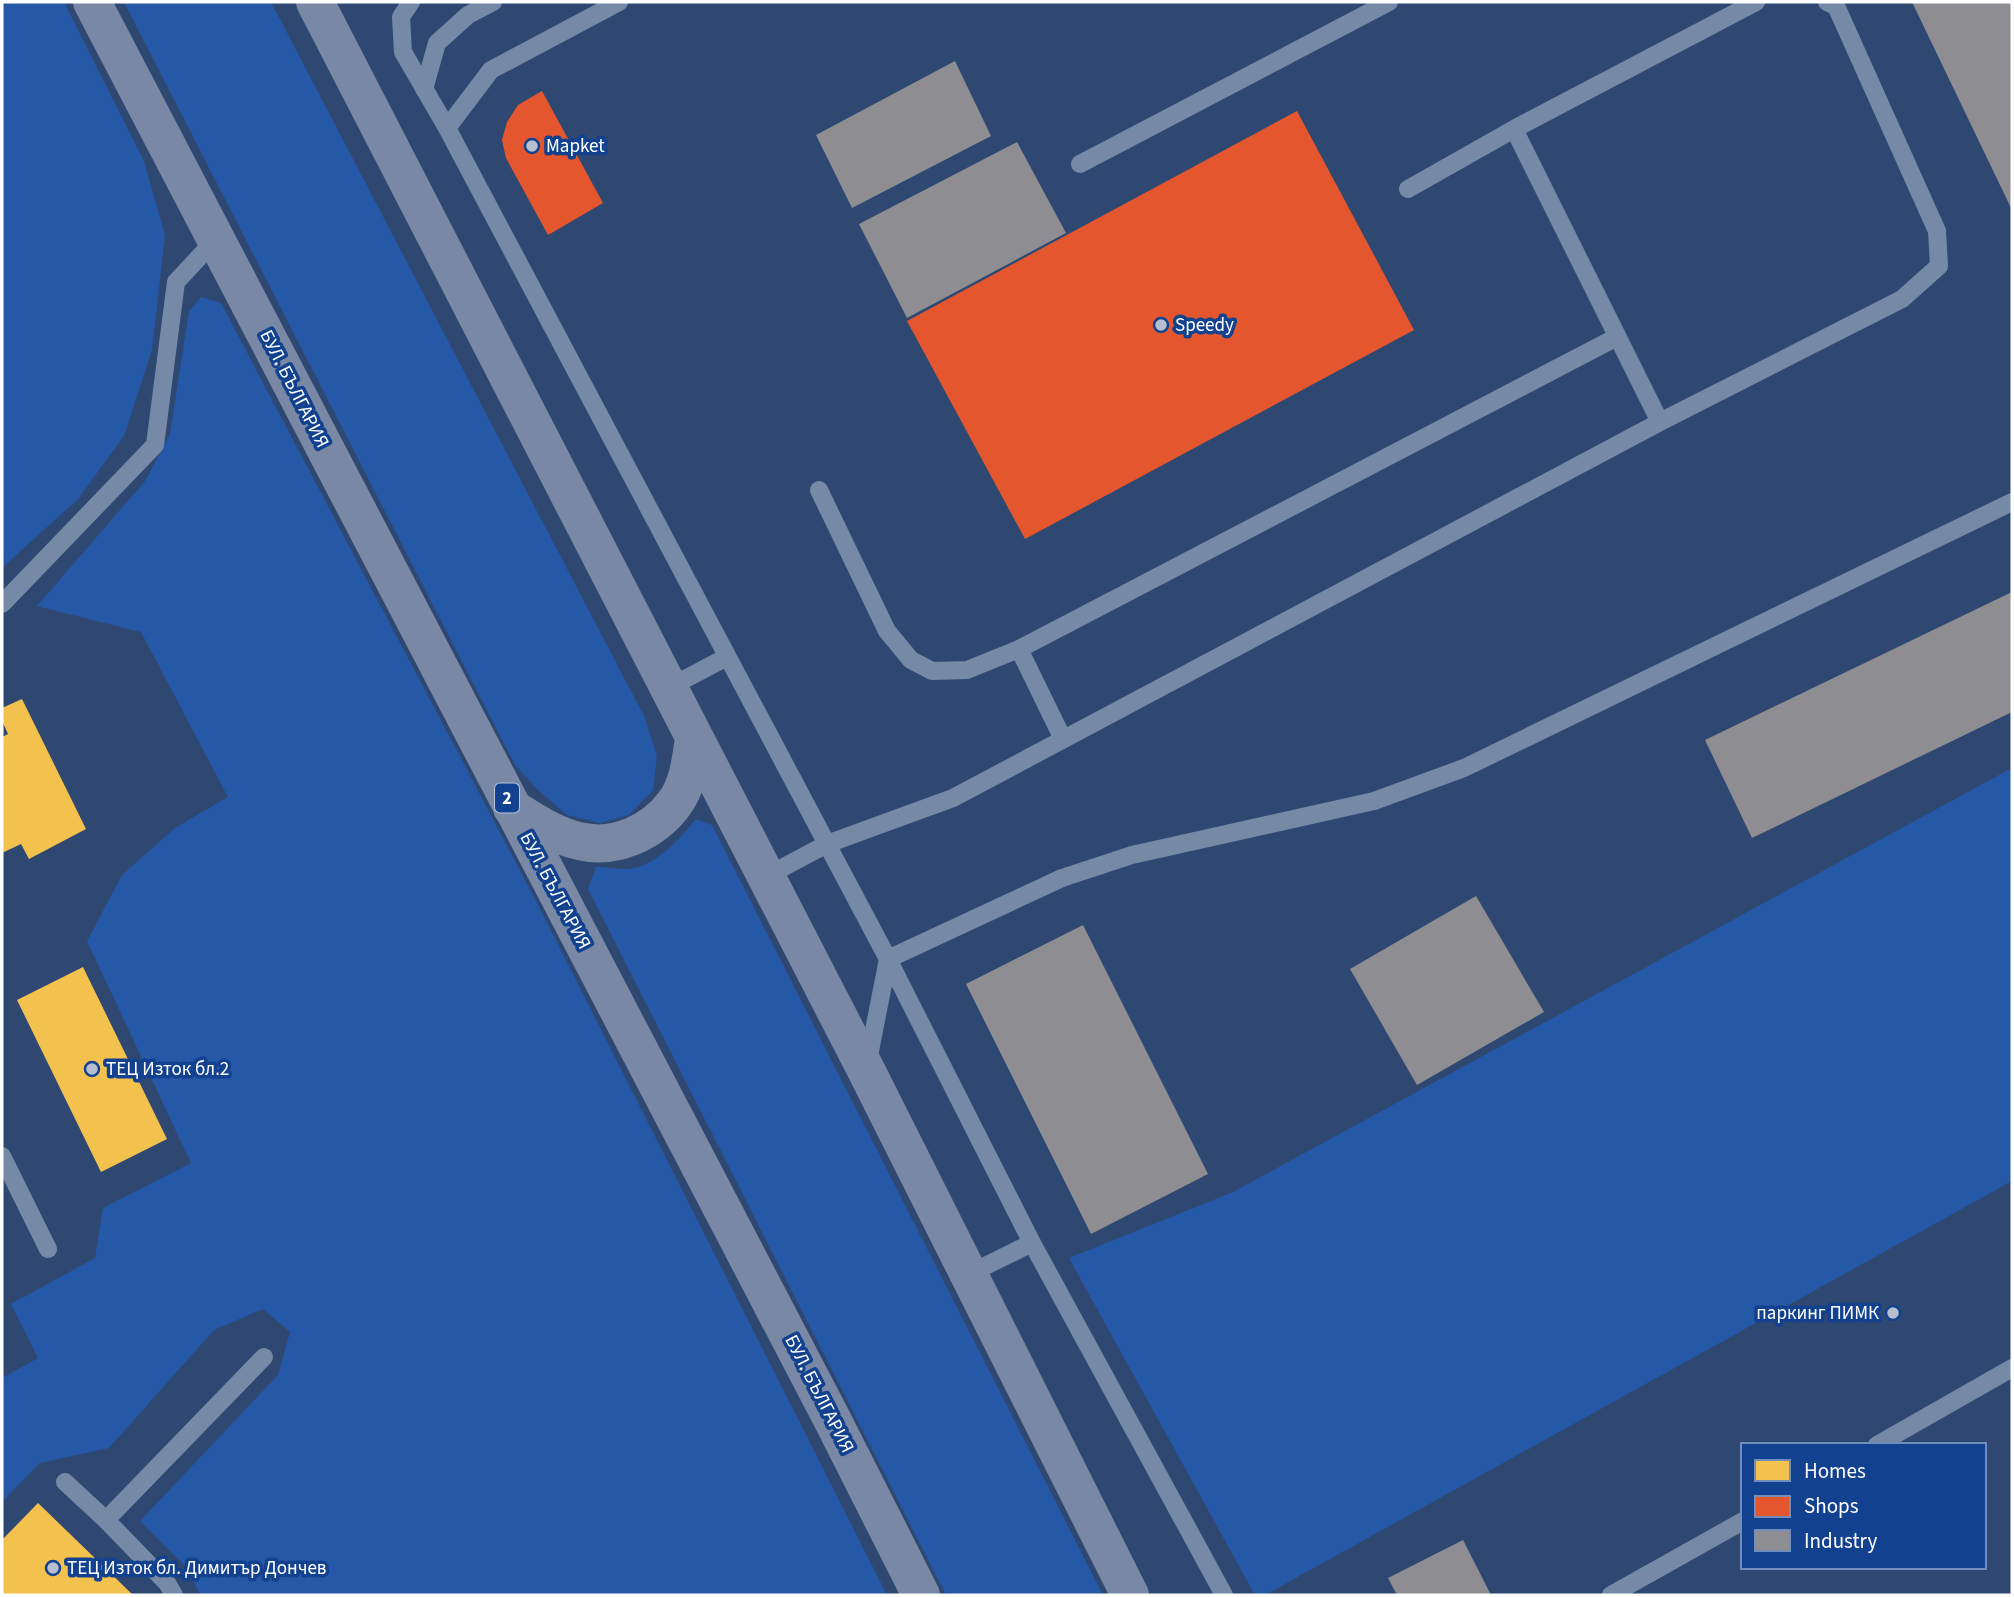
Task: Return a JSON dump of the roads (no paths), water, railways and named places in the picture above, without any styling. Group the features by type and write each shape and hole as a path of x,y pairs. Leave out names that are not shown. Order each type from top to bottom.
{"highway":[{"name":"БУЛ. БЪЛГАРИЯ","path":"92,2 827,1408 921,1595"},
{"path":"315,2 866,1070 1130,1595"},
{"path":"512,808 556,833 582,842 619,841 650,828 676,803 689,771 694,738"}],"lane":[{"path":"411,2 401,17 402,52 447,128 888,959 1032,1243 1224,1595"},
{"path":"424,89 437,43 468,15 493,2"},
{"path":"447,128 491,71 619,2"},
{"path":"1080,164 1389,2"},
{"path":"1408,188 1756,2"},
{"path":"765,877 827,844 953,798 1660,422 1902,299 1939,266 1937,230 1836,6 1827,2"},
{"path":"1514,130 1660,422"},
{"path":"2,604 155,445 176,282 216,239"},
{"path":"818,490 887,631 911,660 932,671 967,670 1019,649 1617,337"},
{"path":"888,959 1062,878 1132,855 1374,801 1464,768 2012,502"},
{"path":"1019,649 1063,739"},
{"path":"668,688 727,657"},
{"path":"866,1070 888,959"},
{"path":"2,1156 48,1249"},
{"path":"969,1274 1032,1243"},
{"path":"106,1520 264,1357"},
{"path":"1881,1443 2012,1368"},
{"path":"65,1482 167,1583 174,1595"},
{"path":"1611,1595 1741,1522"}],"place":[{"name":"Mapket","path":"532,146"},
{"name":"Speedy","path":"1161,325"},
{"name":"ТЕЦ Изток бл.2","path":"92,1069"},
{"name":"паркинг ПИМК","path":"1893,1313"},
{"name":"ТЕЦ Изток бл. Димитър Дончев","path":"53,1568"}]}
